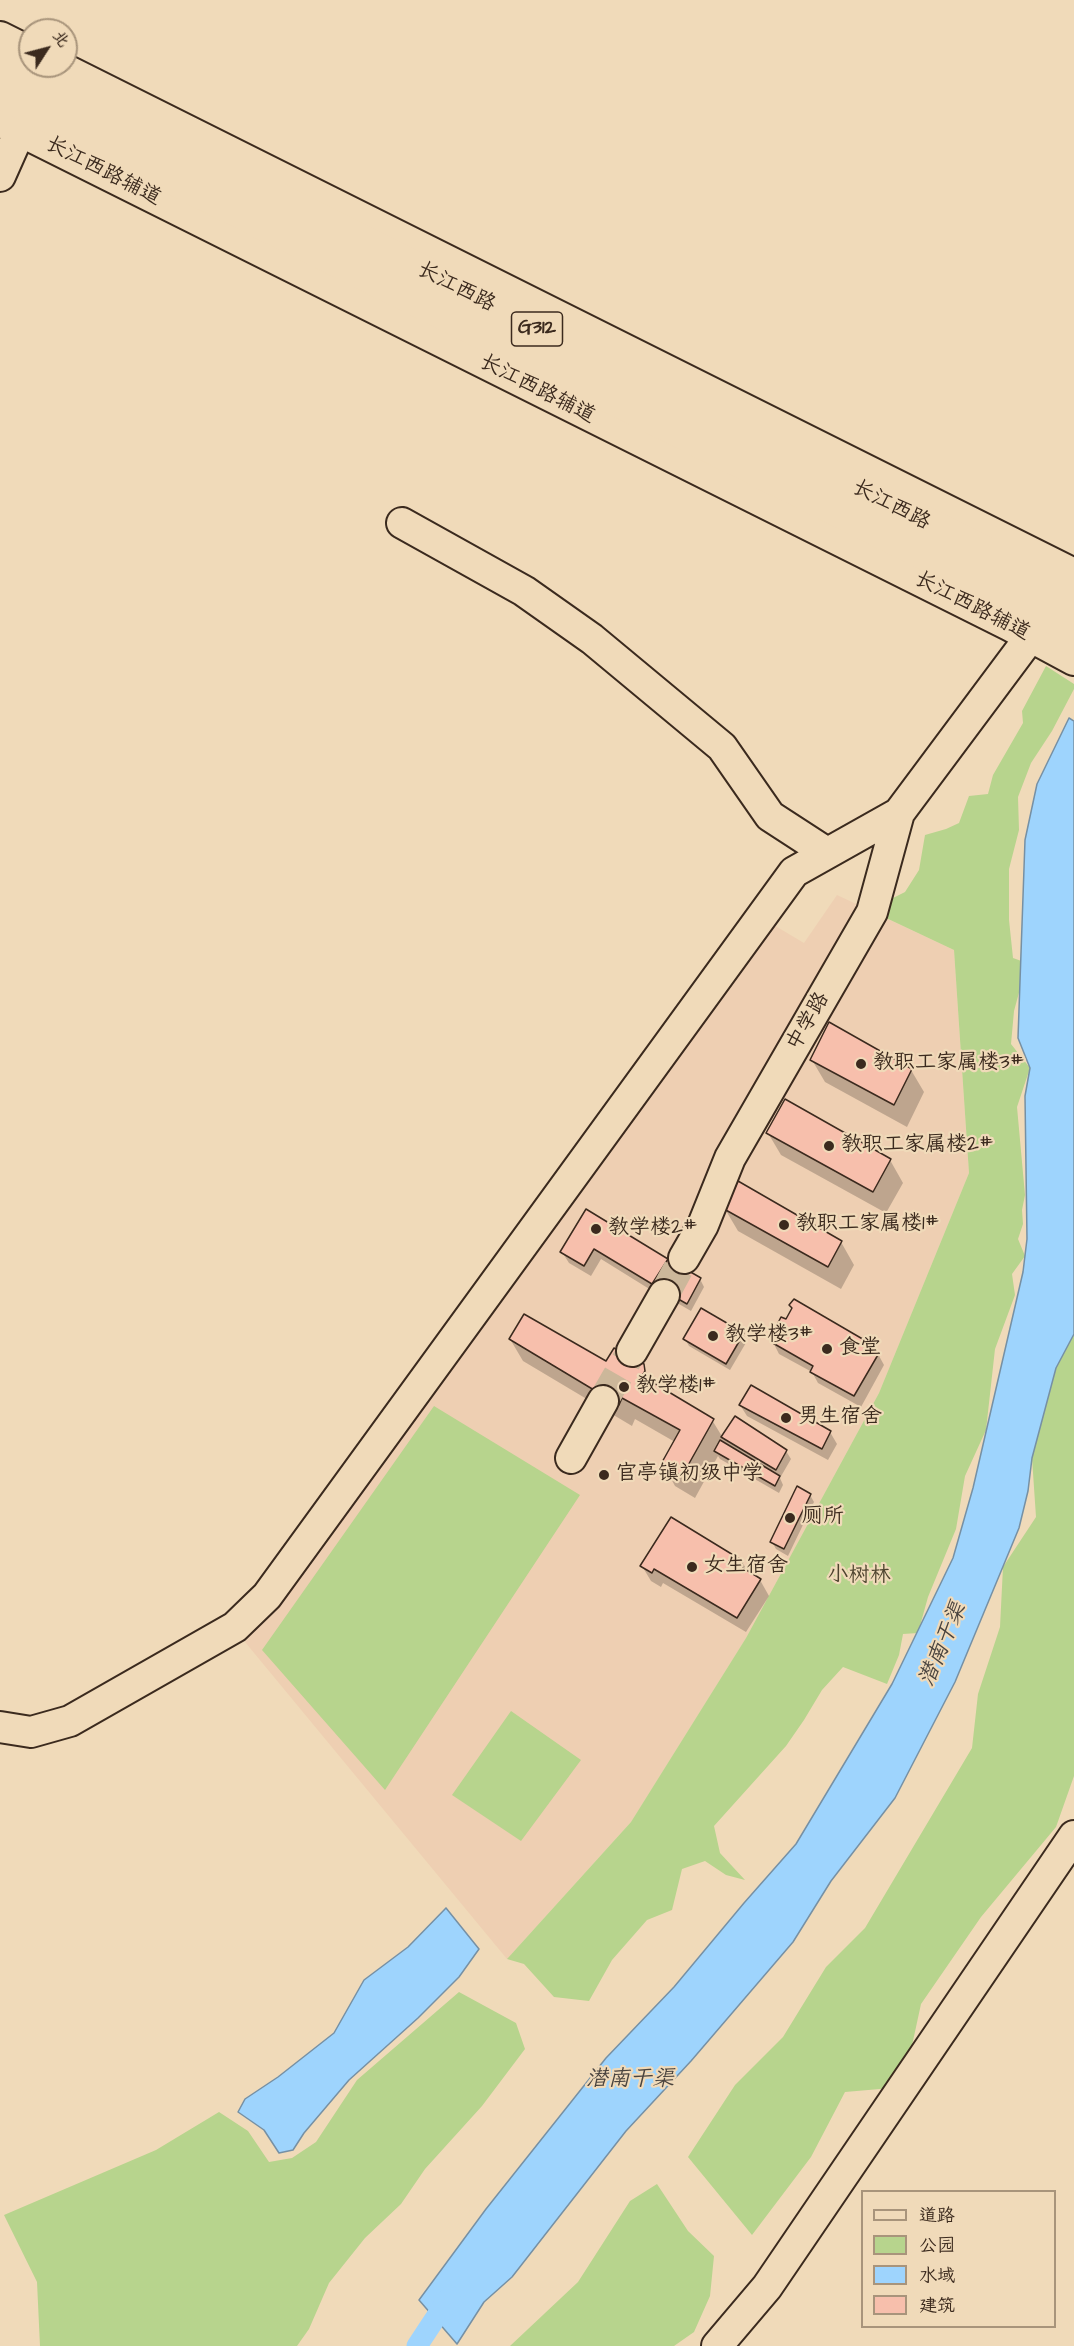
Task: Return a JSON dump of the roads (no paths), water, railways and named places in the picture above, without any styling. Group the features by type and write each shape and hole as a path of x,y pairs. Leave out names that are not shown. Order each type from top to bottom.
{"highway":[{"name":"长江西路","path":"0,60 1072,611"},
{"name":"长江西路","path":"0,92 1072,611"}],"street":[{"path":"0,37 18,46"},
{"path":"78,76 1070,564"},
{"path":"0,176 10,126"},
{"name":"长江西路辅道","path":"10,126 1031,636 1074,660"},
{"path":"402,523 525,591 592,639 722,747 770,816 826,853"},
{"path":"0,1727 31,1732 70,1721 235,1627 267,1596 794,872 899,813 1031,636"},
{"name":"中学路","path":"684,1258 703,1225 730,1158 872,912 899,813"},
{"path":"632,1351 664,1295"},
{"path":"570,1458 603,1401"},
{"path":"717,2346 767,2287 1074,1836"}],"water":[{"name":"潜南干渠","path":"1069,718 1074,721 1074,1334 1056,1368 1032,1458 1028,1491 1019,1528 955,1682 895,1798 831,1881 793,1942 691,2061 626,2131 512,2277 484,2302 457,2344 419,2300 486,2209 606,2058 674,1987 796,1844 892,1684 953,1558 973,1488 1023,1272 1027,1239 1025,1096 1030,1068 1018,1038 1025,840 1037,784"},
{"path":"446,1908 479,1949 459,1977 418,2018 349,2080 304,2133 293,2150 279,2153 264,2130 238,2112 245,2099 278,2077 334,2033 364,1980 408,1947"}],"waterway":[{"name":"潜南干渠","path":"417,2346 450,2296"}],"tunnel":[{"path":"664,1295 684,1258"},
{"path":"603,1401 632,1351"}],"place":[{"name":"教职工家属楼3#","path":"861,1064"},
{"name":"教职工家属楼2#","path":"829,1146"},
{"name":"教职工家属楼1#","path":"784,1225"},
{"name":"教学楼2#","path":"596,1229"},
{"name":"教学楼3#","path":"713,1336"},
{"name":"食堂","path":"827,1349"},
{"name":"教学楼1#","path":"624,1387"},
{"name":"男生宿舍","path":"786,1418"},
{"name":"官亭镇初级中学","path":"604,1475"},
{"name":"厕所","path":"790,1518"},
{"name":"女生宿舍","path":"692,1567"}],"park label":[{"name":"小树林","path":"859,1577"}]}
